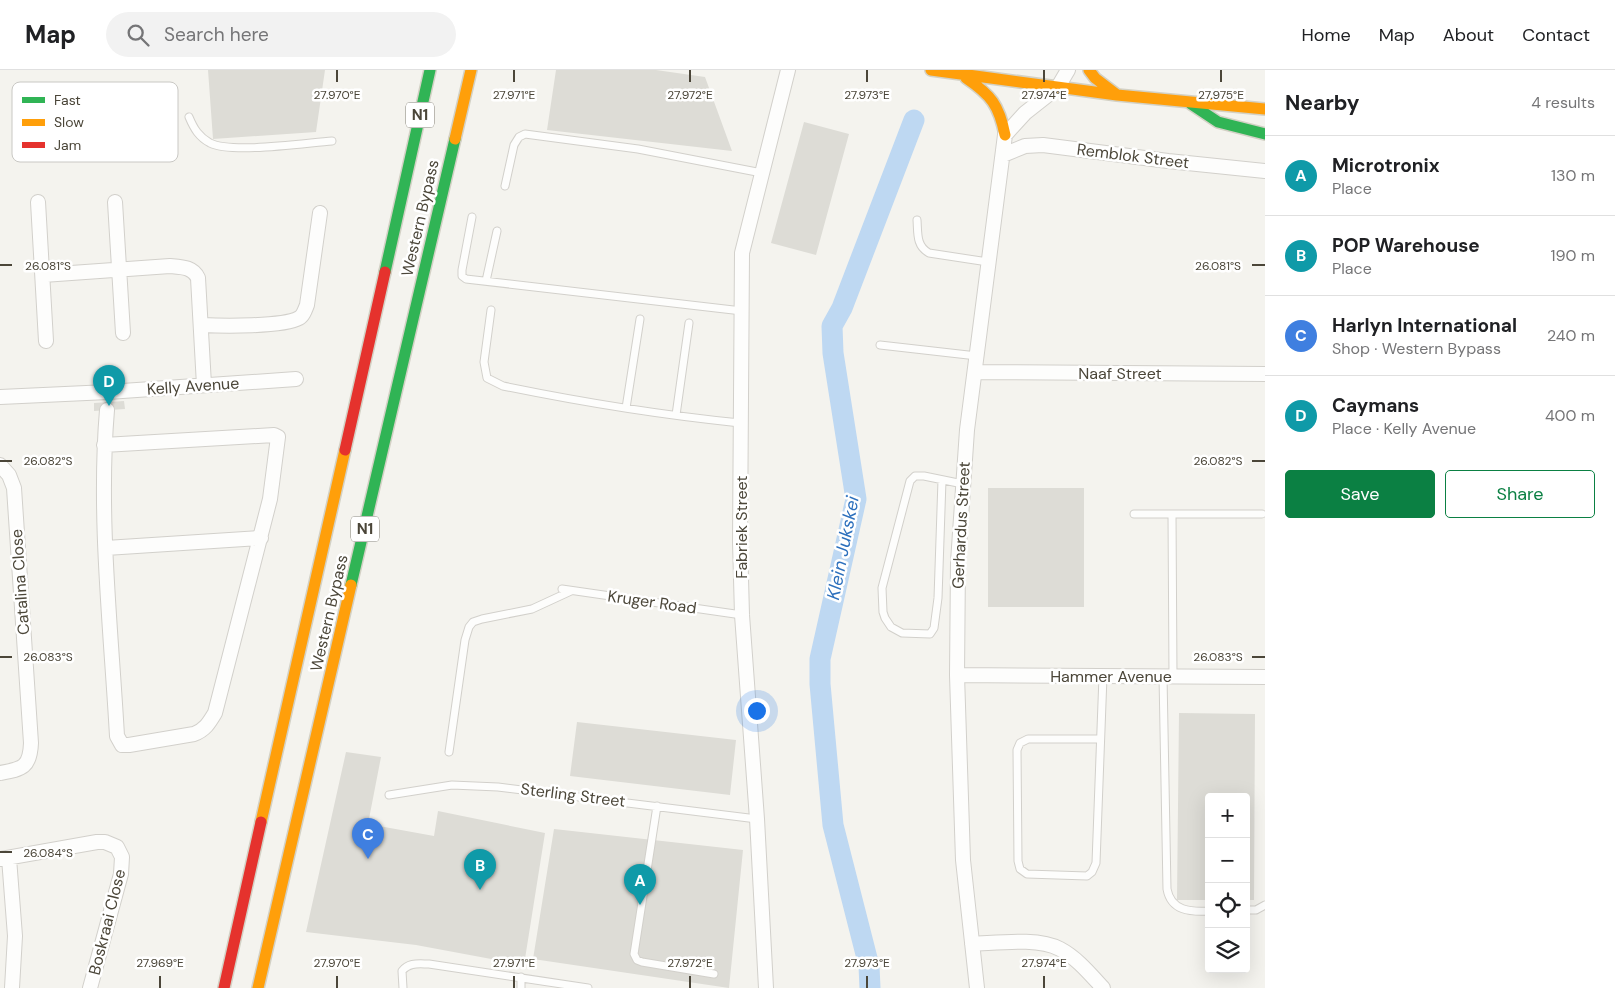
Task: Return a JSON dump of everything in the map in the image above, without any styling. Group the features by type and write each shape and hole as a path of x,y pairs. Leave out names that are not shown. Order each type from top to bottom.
{"main road":[{"name":"Western Bypass","path":"224,988 430,70"},
{"name":"Western Bypass","path":"258,988 472,70"},
{"path":"931,70 1117,95 1265,109"},
{"path":"966,76 1007,70"},
{"path":"1089,70 1095,78 1117,95"},
{"path":"966,76 991,95 1002,117 1005,135"},
{"path":"1190,103 1218,122 1265,134"}],"street":[{"name":"Fabriek Street","path":"766,988 757,819 742,615 740,423 742,254 788,70"},
{"path":"1005,135 1024,114 1058,87 1068,70"},
{"name":"Gerhardus Street","path":"977,988 963,860 957,674 958,562 967,430 1005,135"},
{"name":"Remblok Street","path":"1003,155 1024,146 1043,145 1265,171"},
{"path":"38,202 46,341"},
{"path":"115,202 123,333"},
{"path":"202,325 291,322 301,317 307,305 320,213"},
{"path":"42,275 170,266 191,269 198,278 204,385"},
{"name":"Naaf Street","path":"975,372 1265,374"},
{"name":"Kelly Avenue","path":"0,397 108,401 204,385 296,379"},
{"path":"104,445 276,436 278,440 270,499 218,704 211,721 201,732 129,745 122,745 118,736 106,548 104,445 108,401"},
{"name":"Catalina Close","path":"0,465 9,475 14,488 31,743 30,754 24,766 0,773"},
{"path":"106,548 261,538"},
{"name":"Hammer Avenue","path":"957,674 1265,677"},
{"name":"Boskraai Close","path":"4,858 97,842 104,842 117,847 122,864 121,874 90,988"},
{"path":"4,858 15,936 12,988"},
{"path":"972,944 1027,943 1050,945 1073,957 1103,988"}],"lane":[{"path":"189,117 193,128 200,136 220,147 238,148 332,140"},
{"path":"505,186 514,145 519,137 526,134 638,149 762,173"},
{"path":"472,217 462,276 466,279 742,311"},
{"path":"917,220 918,242 925,251 988,262"},
{"path":"486,281 497,230"},
{"path":"491,310 484,362 487,378 503,386 626,408 740,423"},
{"path":"626,408 640,319"},
{"path":"676,415 689,323"},
{"path":"880,346 977,356"},
{"path":"942,480 938,598 934,628 930,634 902,633 891,627 884,618 882,588 912,478 924,476 963,484"},
{"path":"1134,514 1262,514"},
{"path":"1172,514 1173,646 1168,676 1167,890 1168,899 1172,904 1184,910 1205,911"},
{"name":"Kruger Road","path":"562,589 742,615"},
{"path":"449,752 465,640 469,627 482,618 532,609 571,590"},
{"path":"1100,739 1028,738 1020,743 1017,750 1018,860 1020,868 1027,874 1087,876 1092,872 1096,863 1103,676"},
{"name":"Sterling Street","path":"389,794 452,785 498,786 757,819"},
{"path":"657,806 634,954 637,960 642,962 714,974"},
{"path":"1250,910 1256,910 1265,905"},
{"path":"403,988 402,970 412,964 429,964 588,988"},
{"path":"520,977 521,988"}],"building":[{"path":"208,70 325,70 316,132 213,139"},
{"path":"556,70 656,70 705,77 732,151 547,130"},
{"path":"804,122 849,134 816,255 771,243"},
{"path":"124,401 125,409 94,411 94,403"},
{"path":"988,488 1084,488 1084,607 988,607"},
{"path":"1179,713 1255,714 1254,900 1250,900 1250,793 1205,793 1205,900 1177,900"},
{"path":"577,722 736,740 730,795 570,776"},
{"path":"346,752 381,757 368,824 434,836 438,811 545,833 524,965 416,945 306,932"},
{"path":"554,829 743,850 729,988 533,959"}],"waterway":[{"name":"Klein Jukskei","path":"870,988 869,966 833,825 820,684 820,659 856,499 833,353 832,326 842,308 914,120"}],"traffic: fast":[{"path":"385,272 430,70"},
{"path":"1191,104 1218,122 1265,134"},
{"path":"351,585 455,139"}],"traffic: slow":[{"path":"455,139 471,70"},
{"path":"931,70 1117,95 1265,109"},
{"path":"1089,70 1095,78 1116,94"},
{"path":"966,78 982,90 993,102 1000,116 1005,135"},
{"path":"261,822 345,450"},
{"path":"258,988 351,585"}],"traffic: jam":[{"path":"345,450 385,272"},
{"path":"224,988 261,822"}],"place":[{"name":"Caymans","path":"109,406"},
{"name":"Harlyn International","path":"368,859"},
{"name":"POP Warehouse","path":"480,890"},
{"name":"Microtronix","path":"640,905"}]}
